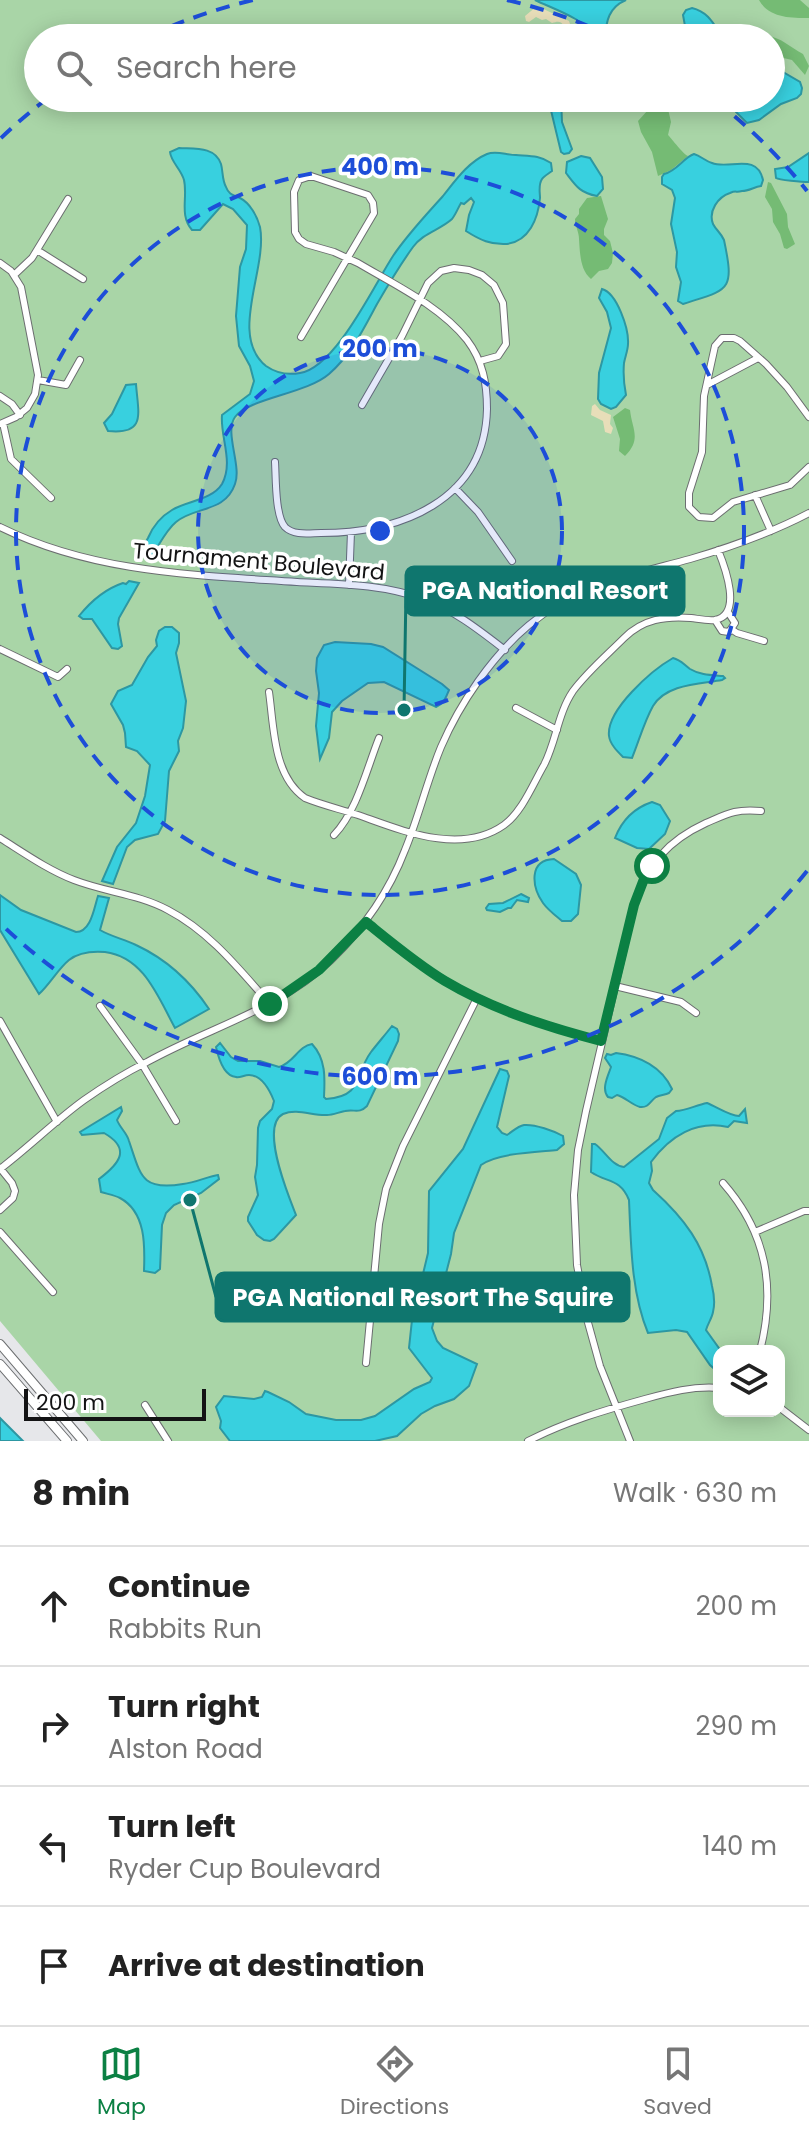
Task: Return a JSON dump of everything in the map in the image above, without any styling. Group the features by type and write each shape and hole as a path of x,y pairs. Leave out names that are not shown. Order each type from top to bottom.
{"main road":[{"path":"0,1344 83,1441"},
{"path":"0,1364 67,1441"}],"street":[{"path":"275,462 279,515 285,527 298,533 351,532 406,519 433,506 455,488 477,459 482,447 487,395 480,361 467,340 419,300 349,258 306,244 297,236 294,192 296,184 303,177 311,176 368,195 374,213 349,258 301,337"},
{"path":"14,275 32,258 68,199"},
{"path":"37,250 83,279"},
{"path":"0,263 14,275 22,292 38,380 33,399 20,415 1,424 11,459 51,498"},
{"path":"362,405 431,279 445,269 469,270 482,275 497,289 503,303 507,340 504,349 498,356 480,361"},
{"path":"809,417 777,375 740,341 722,338 715,346 707,385 702,452 689,493 689,507 699,517 713,518 733,502 790,485 809,467"},
{"path":"707,385 758,358"},
{"path":"38,380 66,385 80,360"},
{"path":"0,396 12,404 20,415"},
{"path":"455,488 478,512 512,561"},
{"path":"755,495 771,531"},
{"path":"0,1210 13,1198 15,1191 0,1169 82,1101 142,1064 270,1004 319,970 366,922 404,854 451,726 476,687 522,632 567,600 621,576 718,550 809,513"},
{"name":"Tournament Boulevard","path":"0,527 54,550 126,568 349,585 402,593 437,604 505,650"},
{"path":"349,585 351,532"},
{"path":"269,692 284,774 305,798 411,834 461,839 488,833 505,825 517,812 545,763 575,688 637,627 668,617 715,620 728,612 731,604 729,590 718,550"},
{"path":"715,620 722,631 729,632 735,623 728,612"},
{"path":"731,629 764,641"},
{"path":"0,649 58,677 67,669"},
{"path":"516,708 557,730"},
{"path":"334,835 350,812 379,738"},
{"path":"630,1441 600,1366 577,1265 574,1220 578,1150 601,1041 639,890 662,853 688,831 727,814 742,810 761,811"},
{"path":"0,838 59,874 139,898 182,918 226,954 270,1004"},
{"path":"366,922 428,970 477,998 526,1019 601,1041"},
{"path":"615,986 681,1002 696,1013"},
{"path":"366,1363 379,1224 386,1189 403,1146 477,998"},
{"path":"100,1006 142,1064 176,1121"},
{"path":"0,1021 57,1122"},
{"path":"723,1183 755,1232 764,1262 769,1290 761,1345"},
{"path":"755,1232 809,1211"},
{"path":"0,1232 53,1292"},
{"path":"528,1441 566,1423 616,1407 683,1389 713,1388"},
{"path":"145,1405 168,1441"},
{"path":"785,1412 809,1430"}],"green space":[{"path":"0,0 809,0 809,1441 101,1441 0,1321"},
{"path":"759,0 800,0 809,8 809,18 774,14"},
{"path":"785,43 803,54 809,66 805,75 792,60 785,58"},
{"path":"646,112 669,112 671,122 668,135 688,156 658,176 652,152 638,121"},
{"path":"768,182 787,214 795,244 787,249 765,197"},
{"path":"601,196 608,219 604,235 610,241 612,263 591,279 580,255 575,219 587,198"},
{"path":"625,408 630,410 635,439 625,456 619,451 620,439 613,417"}],"sand":[{"path":"537,6 570,24 552,23 536,17 529,22 525,16"},
{"path":"595,404 611,415 611,434 605,432 603,421 591,415"}],"water":[{"path":"535,0 626,0 616,6 607,24 584,24"},
{"path":"686,10 698,10 714,24 685,24 683,15"},
{"path":"785,73 800,82 801,94 785,102"},
{"path":"551,112 562,112 572,149 569,153 561,152"},
{"path":"736,112 770,112 759,120 747,123"},
{"path":"179,148 214,154 221,164 228,192 253,210 260,227 261,244 250,337 255,353 266,366 287,374 314,367 327,356 353,323 398,248 474,162 494,152 530,156 551,163 552,171 541,181 537,214 527,234 515,242 496,244 471,234 466,231 474,202 471,198 461,203 452,219 413,247 356,342 329,374 307,386 252,405 235,417 231,431 237,477 230,493 217,505 176,522 151,557 144,556 143,551 160,519 178,507 212,494 222,484 227,458 222,415 250,394 254,381 239,346 236,316 247,225 233,209 223,204 200,230 192,230 185,212 184,180 170,152"},
{"path":"809,153 809,182 776,178 775,169 788,167"},
{"path":"694,154 719,165 749,164 760,172 763,180 761,186 730,193 715,205 712,219 724,240 728,279 719,291 683,304 678,301 681,282 671,224 675,198 672,190 662,184 662,177"},
{"path":"581,156 590,158 602,177 603,189 597,196 579,188 566,173 567,162"},
{"path":"602,289 617,304 628,337 624,367 626,395 611,409 598,399 599,373 611,328 599,298"},
{"path":"136,384 138,413 135,426 108,431 104,423 112,414 126,385"},
{"path":"129,581 139,583 119,618 122,646 112,648 92,619 79,616 104,592"},
{"path":"172,627 179,633 176,653 186,701 179,751 169,771 165,821 158,834 135,840 127,847 113,884 102,881 117,847 136,823 145,796 150,765 137,751 126,747 123,725 111,704 118,691 132,685 157,646 159,631"},
{"path":"335,642 383,647 442,684 449,690 446,698 436,707 384,682 368,683 332,712 329,738 320,759 316,726 319,693 317,658 324,645"},
{"path":"673,658 690,669 725,678 666,693 653,706 632,758 623,757 612,745 609,736 615,715 643,681"},
{"path":"652,802 660,805 670,821 665,834 649,849 637,848 615,838 629,816"},
{"path":"554,859 576,874 581,885 578,914 571,921 562,921 552,913 536,890 536,869 540,864"},
{"path":"521,894 529,898 528,902 517,900 511,908 500,912 486,908 489,904 503,903"},
{"path":"0,895 21,910 76,932 88,924 98,896 109,898 100,930 136,945 168,964 209,1009 175,1028 140,970 119,955 105,952 73,957 39,994 0,930"},
{"path":"392,1026 399,1034 398,1041 367,1106 359,1111 327,1115 288,1112 276,1121 274,1132 278,1162 296,1215 274,1239 264,1240 257,1235 248,1217 258,1195 255,1177 258,1128 274,1101 268,1088 258,1078 231,1076 222,1065 216,1047 220,1043 238,1061 260,1061 279,1067 312,1044 322,1062 326,1099 347,1094 352,1089 371,1052"},
{"path":"616,1053 649,1064 668,1081 672,1089 643,1107 617,1095 608,1097 605,1086 611,1067 605,1058 607,1054"},
{"path":"500,1069 507,1071 509,1076 497,1127 502,1133 507,1135 522,1126 533,1126 563,1136 564,1144 557,1150 507,1156 481,1165 454,1233 432,1328 443,1348 477,1364 469,1386 454,1399 421,1414 397,1436 375,1441 230,1441 220,1428 216,1407 224,1396 254,1399 262,1397 265,1391 306,1414 336,1420 361,1420 375,1416 414,1389 430,1382 432,1378 409,1348 412,1320 428,1253 429,1191 463,1149"},
{"path":"707,1103 739,1116 745,1109 747,1123 734,1121 728,1127 705,1126 685,1132 651,1162 649,1183 692,1233 709,1271 714,1302 706,1330 717,1345 713,1345 713,1368 687,1332 648,1333 635,1285 629,1200 617,1184 591,1172 592,1144 624,1167 659,1139 667,1118 676,1111"},
{"path":"121,1107 117,1120 128,1138 140,1172 151,1183 169,1186 218,1175 219,1179 201,1193 174,1205 166,1213 162,1225 160,1269 155,1273 144,1271 142,1230 135,1212 120,1198 101,1192 99,1179 117,1162 120,1156 118,1145 104,1133 82,1135 80,1132"},
{"path":"0,1418 23,1441 0,1441"}],"place":[{"name":"PGA National Resort","path":"404,710"},
{"name":"PGA National Resort The Squire","path":"190,1200"}],"route":[{"path":"270,1004 305,982 333,958 366,922 428,970 477,998 526,1019 601,1041 634,905 652,866"}]}
